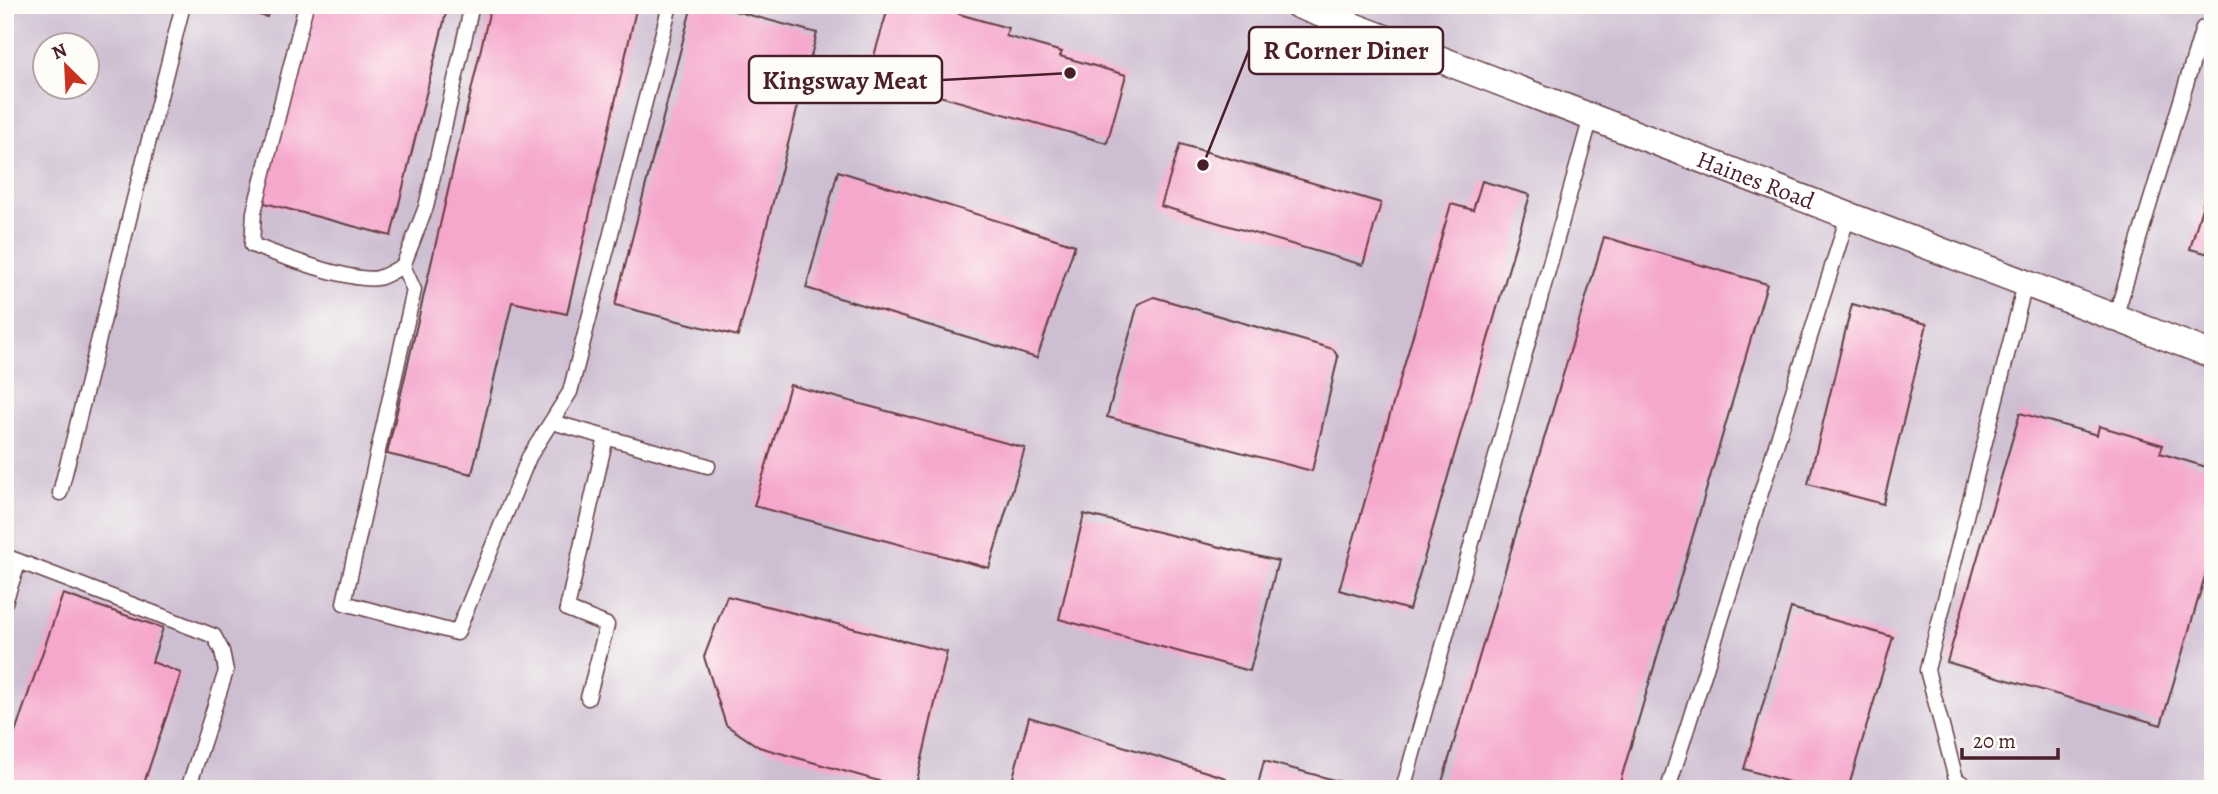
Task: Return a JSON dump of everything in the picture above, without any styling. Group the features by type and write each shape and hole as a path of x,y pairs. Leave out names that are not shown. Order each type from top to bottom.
{"street":[{"name":"Haines Road","path":"1298,5 2213,355"}],"lane":[{"path":"60,492 183,5"},
{"path":"306,5 254,212 252,245 284,258 342,274 377,278 403,265 426,207 472,5"},
{"path":"403,265 414,290 344,603 457,633 529,457 570,392 670,5"},
{"path":"2115,318 2203,28 2213,30"},
{"path":"1402,789 1591,117"},
{"path":"1668,789 1848,216"},
{"path":"1971,789 1956,779 1927,670 2025,284"},
{"path":"552,422 708,466"},
{"path":"588,698 607,625 567,610 606,437"},
{"path":"5,603 12,558 214,636 222,651 226,671 188,789"}],"shaded area":[{"path":"5,5 2213,5 2213,789 5,789"}],"building":[{"path":"222,5 270,5 267,17"},
{"path":"313,5 448,5 391,236 261,202"},
{"path":"491,5 637,5 567,314 512,302 472,474 387,454"},
{"path":"692,5 712,5 817,33 738,336 615,305"},
{"path":"889,5 937,5 1008,28 1006,36 1062,52 1060,56 1126,75 1107,143 868,76"},
{"path":"1180,144 1381,203 1363,265 1161,206"},
{"path":"838,171 1075,245 1037,358 806,288"},
{"path":"2213,173 2213,255 2190,249"},
{"path":"1482,181 1530,195 1409,610 1339,590 1451,204 1473,210"},
{"path":"1604,237 1767,284 1618,789 1440,789"},
{"path":"1154,297 1333,349 1338,357 1312,471 1107,417 1138,304"},
{"path":"1852,304 1927,324 1883,504 1808,484"},
{"path":"790,385 1025,448 989,568 754,506"},
{"path":"2020,413 2097,435 2099,426 2163,445 2160,453 2213,469 2213,549 2161,725 1947,662"},
{"path":"1084,514 1278,561 1250,671 1059,619"},
{"path":"63,594 163,628 152,662 181,673 142,789 5,789 5,761"},
{"path":"727,596 947,652 915,789 759,747 726,725 704,657"},
{"path":"1791,608 1893,637 1848,789 1813,789 1744,769"},
{"path":"1029,717 1226,778 1222,789 1010,789"},
{"path":"1264,761 1364,788 1364,789 1257,789"}],"place":[{"name":"Kingsway Meat","path":"1070,73"},
{"name":"R Corner Diner","path":"1203,165"}]}
